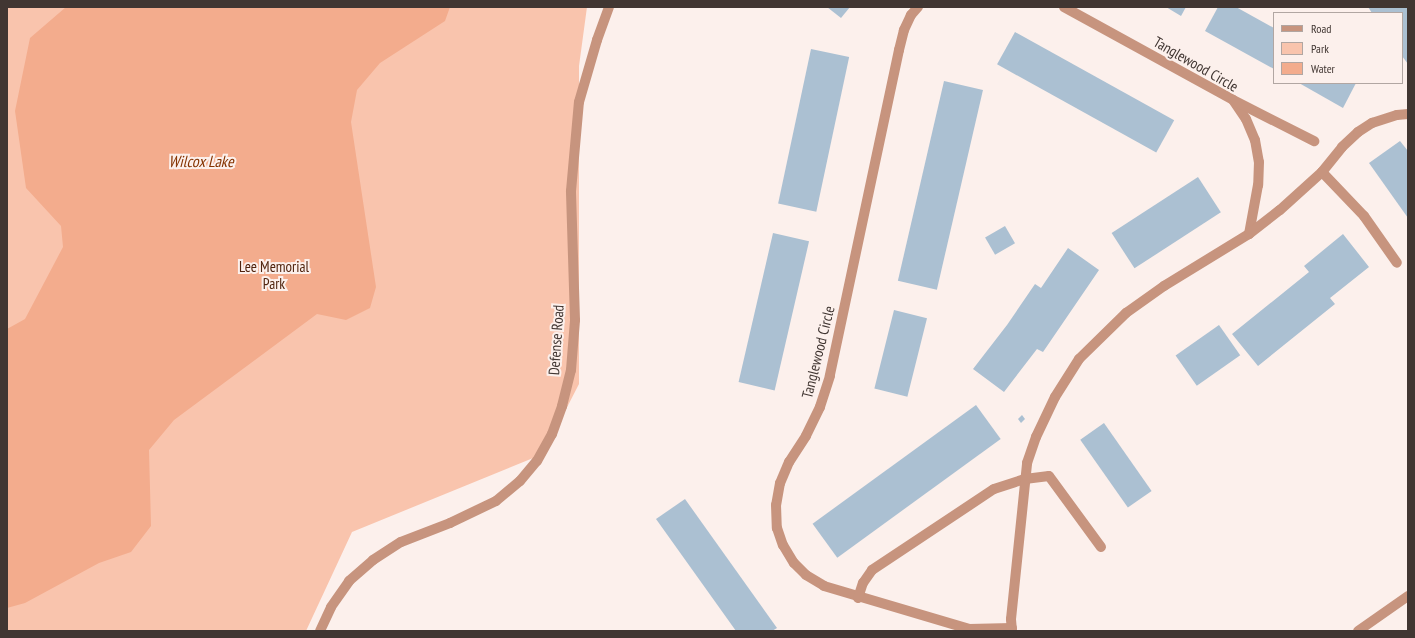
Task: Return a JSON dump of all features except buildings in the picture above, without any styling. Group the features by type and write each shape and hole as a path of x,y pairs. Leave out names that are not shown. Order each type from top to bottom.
{"street":[{"name":"Defense Road","path":"320,631 331,607 349,581 373,560 401,542 450,523 496,501 520,482 533,466 552,434 562,406 571,370 575,320 571,191 579,102 597,40 609,7"},
{"name":"Tanglewood Circle","path":"918,7 904,30 899,50 830,376 820,406 806,436 789,462 780,483 776,505 777,528 783,545 794,563 806,575 824,586 858,598 969,629 1012,629"},
{"name":"Tanglewood Circle","path":"1064,7 1233,100 1246,119 1255,140 1259,162 1258,185 1249,234"},
{"path":"1233,100 1314,141"},
{"path":"1012,629 1011,619 1027,463 1036,437 1055,396 1079,359 1126,313 1164,286 1249,234 1280,210 1322,172 1342,147 1358,132 1372,123 1397,115 1408,114"},
{"path":"1322,172 1364,216 1397,263"},
{"path":"858,598 863,583 872,570 994,489 1025,479 1049,476 1101,547"},
{"path":"1358,631 1408,596"}],"green space":[{"name":"Lee Memorial Park","path":"7,7 587,7 579,66 579,384 543,454 352,532 306,631 7,631"}],"water":[{"name":"Wilcox Lake","path":"66,7 450,7 445,21 380,63 357,90 351,122 376,287 370,308 346,320 317,314 174,420 149,450 151,526 131,552 99,563 25,603 7,608 7,329 25,319 63,247 61,226 26,188 15,111 30,38"}]}
